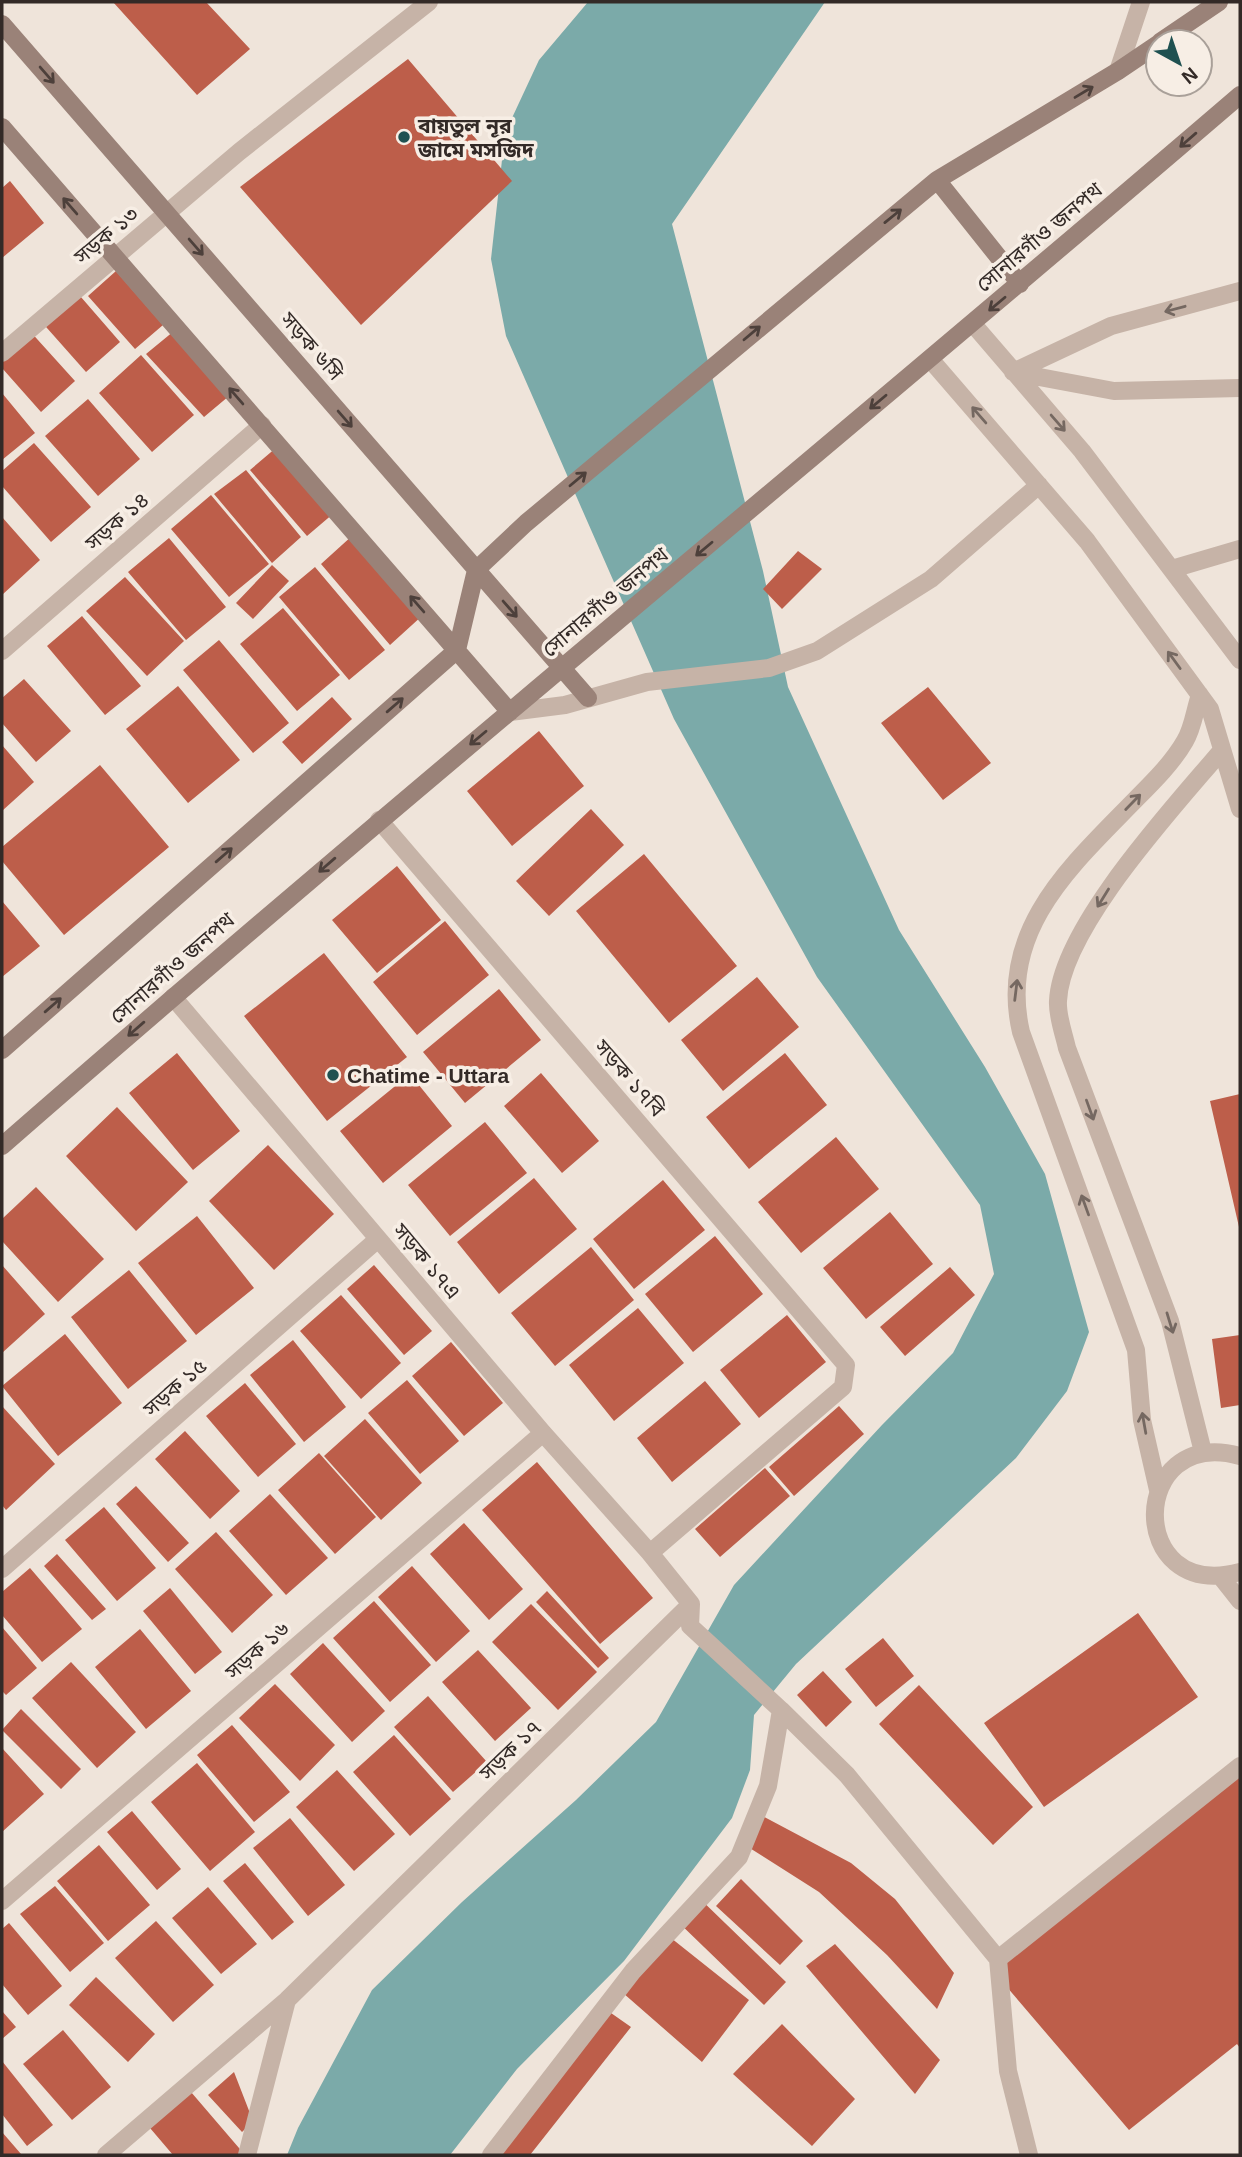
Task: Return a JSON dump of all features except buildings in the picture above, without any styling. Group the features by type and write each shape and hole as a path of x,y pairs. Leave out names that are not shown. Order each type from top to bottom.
{"main road":[{"path":"1181,28 1219,2"},
{"name":"সড়ক ৬সি","path":"2,24 588,698"},
{"path":"2,1050 457,650 476,569 526,523 840,258 937,180 1144,53"},
{"name":"সোনারগাঁও জনপথ","path":"2,1146 379,820 973,324 1240,95"},
{"path":"2,127 510,712"},
{"path":"937,180 1020,284"}],"street":[{"name":"সড়ক ১৩","path":"2,353 239,152 429,2"},
{"path":"1118,71 1141,2"},
{"path":"1013,372 1111,326 1240,291"},
{"path":"973,324 1082,451 1240,660"},
{"path":"930,359 1087,541 1210,709 1240,809"},
{"path":"1013,372 1114,391 1240,388"},
{"name":"সড়ক ১৪","path":"2,651 261,425"},
{"path":"510,712 588,698 647,682 769,668 817,651 931,579 1039,485"},
{"path":"1172,569 1240,549"},
{"path":"1200,695 1186,740 1155,779 1058,880 1034,921 1020,956 1014,1004 1021,1032 1136,1350 1142,1420 1158,1490 1154,1522 1165,1551 1181,1567 1200,1576 1222,1577 1240,1572"},
{"path":"1203,1452 1170,1321 1067,1048 1057,1002 1066,966 1120,873 1222,750"},
{"name":"সড়ক ১৭বি","path":"379,820 846,1365 843,1387 650,1553"},
{"name":"সড়ক ১৭এ","path":"173,997 543,1433 650,1553"},
{"name":"সড়ক ১৫","path":"2,1569 378,1239"},
{"name":"সড়ক ১৬","path":"2,1901 543,1433"},
{"path":"1158,1490 1168,1473 1184,1460 1203,1452 1223,1451 1240,1455"},
{"path":"650,1553 691,1604 690,1626 847,1775 998,1959 1008,2071 1029,2155"},
{"path":"1222,1577 1240,1601"},
{"name":"সড়ক ১৭","path":"106,2155 287,2000 691,1604"},
{"path":"491,2155 633,1971 739,1857 768,1786 778,1707"},
{"path":"998,1959 1240,1766"},
{"path":"247,2155 287,2000"}],"water":[{"path":"588,2 825,2 672,224 763,571 788,687 899,930 985,1067 1045,1174 1089,1332 1067,1391 1016,1458 796,1664 754,1715 750,1770 732,1818 624,1961 517,2069 450,2155 287,2155 298,2128 372,1990 462,1902 576,1800 656,1722 734,1585 882,1425 953,1353 994,1274 980,1205 817,977 674,719 506,336 491,259 505,133 539,60"}],"place":[{"name":"বায়তুল নূর জামে মসজিদ","path":"404,137"},
{"name":"Chatime - Uttara","path":"333,1075"}]}
